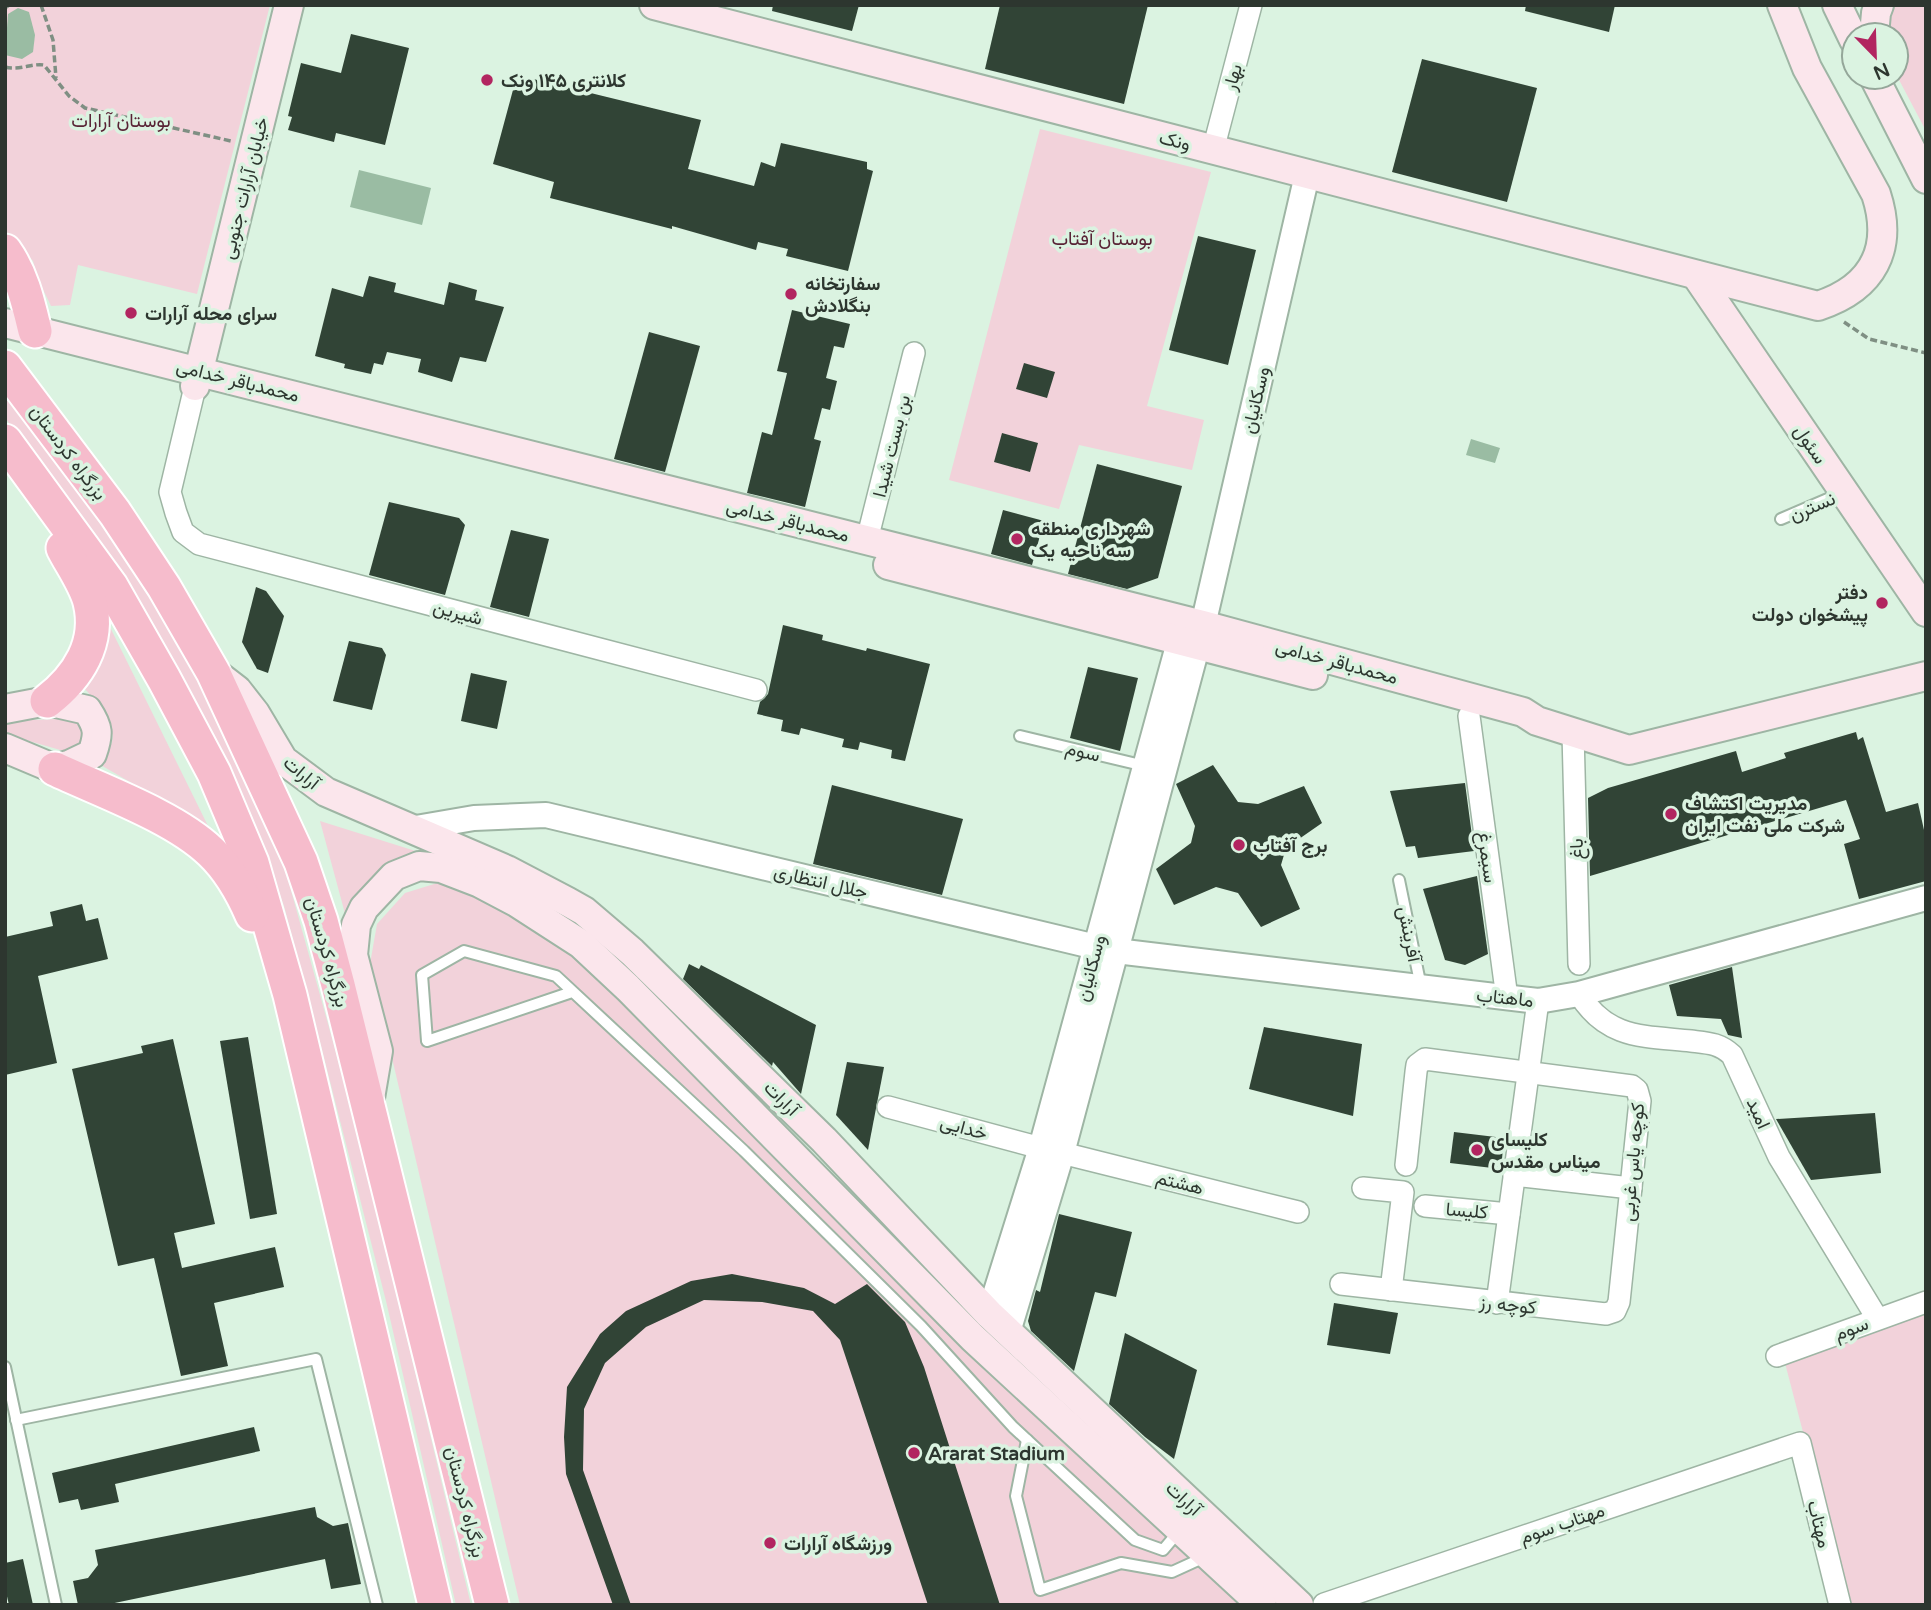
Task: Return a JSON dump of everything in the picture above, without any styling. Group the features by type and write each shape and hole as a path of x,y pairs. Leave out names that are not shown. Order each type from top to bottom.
{"highway":[{"path":"5,251 15,265 26,294 15,331"},
{"name":"بزرگراه کردستان","path":"5,367 115,513 164,587 213,672 301,862 321,920 369,1105 492,1605"},
{"path":"10,446 89,600 92,618 89,649 81,665 61,690 47,701"},
{"path":"10,446 111,586 214,773 252,863 290,995 435,1605"},
{"path":"55,769 181,828 210,850 238,886 290,995"}],"main road":[{"name":"خیابان آرارات جنوبی","path":"197,379 289,5"},
{"name":"ونک","path":"654,5 1818,306"},
{"path":"1782,5 1807,68 1876,194 1882,214 1884,234 1879,255 1870,273 1856,289 1838,300 1818,306"},
{"path":"1837,5 1845,21"},
{"path":"1880,91 1926,179"},
{"name":"سئول","path":"1696,275 1926,612"},
{"name":"محمدباقر خدامی","path":"15,331 1278,655 1523,712 1537,721 1629,750 1926,676"},
{"name":"محمدباقر خدامی","path":"197,379 867,540 957,573"},
{"name":"محمدباقر خدامی","path":"1278,655 1469,716 1517,725 1537,721"},
{"name":"محمدباقر خدامی","path":"1607,742 1926,659"},
{"name":"آرارات","path":"213,672 237,690 255,713 283,760 326,792 507,870 568,902 596,922 650,969 824,1140 1262,1605"},
{"path":"5,709 47,701 87,710 96,723 98,737 92,754 55,769 5,748"},
{"name":"آرارات","path":"369,1105 378,1051 354,955 356,925 364,908 394,876 419,866 441,868 480,883 516,902 581,944 638,998 983,1347 1201,1541 1312,1604"},
{"path":"983,1347 999,1323"}],"street":[{"name":"بهار","path":"1213,150 1251,5"},
{"name":"وسکانیان","path":"1106,949 1145,766 1191,632 1307,175"},
{"name":"بن بست شیدا","path":"867,540 914,353"},
{"name":"شیرین","path":"197,379 170,492 183,532 199,544 756,690"},
{"path":"999,1323 1052,1150 1191,632"},
{"name":"سیمرغ","path":"1469,716 1507,998"},
{"name":"باغ","path":"1573,733 1579,964"},
{"name":"جلال انتظاری","path":"411,829 474,818 546,815 1106,949"},
{"name":"ماهتاب","path":"1106,949 1538,1001 1579,995 1926,898"},
{"name":"امید","path":"1579,995 1588,1009 1601,1021 1624,1032 1717,1044 1732,1055 1779,1157 1877,1318"},
{"path":"1497,1304 1538,1001"},
{"path":"1406,1165 1416,1072 1421,1061 1432,1060 1528,1073"},
{"name":"کوچه یاس غربی","path":"1528,1073 1632,1086 1637,1090 1640,1101 1619,1302"},
{"name":"خدایی","path":"888,1107 1052,1150"},
{"name":"هشتم","path":"1052,1150 1298,1212"},
{"path":"1514,1175 1631,1188"},
{"path":"1363,1188 1403,1192 1391,1290"},
{"name":"کلیسا","path":"1424,1206 1509,1214"},
{"name":"کوچه رز","path":"1341,1284 1497,1304 1606,1314 1615,1311 1619,1302"},
{"name":"سوم","path":"1777,1356 1926,1302"},
{"name":"مهتاب سوم","path":"1312,1604 1800,1443"},
{"name":"مهتاب","path":"1800,1443 1840,1605"}],"lane":[{"name":"نسترن","path":"1781,519 1844,492"},
{"name":"سوم","path":"1020,736 1145,766"},
{"name":"آفرینش","path":"1399,880 1421,987"},
{"path":"572,992 427,1041 422,975 464,951 556,976 744,1151 921,1326 987,1401 1135,1540 1163,1549 1201,1541"},
{"path":"16,1420 316,1359 377,1605"},
{"path":"5,1367 56,1605"},
{"path":"1027,1440 1016,1496 1040,1590 1121,1563 1172,1572 1201,1541"}],"path":[{"path":"41,5 52,40 57,80"},
{"path":"5,67 19,69 40,64 69,96 85,108 254,146"},
{"path":"1818,306 1869,339 1926,353"}],"green space":[{"name":"بوستان آرارات","path":"5,5 270,5 197,294 78,265 70,305 51,306 33,261 5,232"},
{"path":"1895,5 1926,5 1926,131 1905,91 1910,91 1910,21 1890,21"},
{"name":"بوستان آفتاب","path":"1040,129 1211,172 1147,406 1204,420 1192,470 1079,445 1059,509 949,480"},
{"path":"5,391 82,492 171,629 274,829 353,1114 471,1605 456,1605 386,1301 321,1046 284,906 260,841 165,645 90,528 5,418"},
{"path":"108,623 209,828 99,764 110,748 112,729 105,713 83,687"},
{"path":"69,714 78,715 91,736 74,754 5,734 5,721 59,719"},
{"path":"320,821 425,854 375,876 360,892 347,921"},
{"name":"ورزشگاه آرارات","path":"444,881 484,891 575,950 1244,1605 520,1605 370,964 377,924 405,893"},
{"path":"1926,1314 1926,1605 1848,1605 1785,1363"}],"shaded area":[{"path":"18,8 29,12 35,35 33,52 22,59 5,55 8,14"},
{"path":"359,170 431,188 422,225 350,207"},
{"path":"1471,439 1500,448 1495,463 1466,455"}],"building":[{"path":"773,5 859,5 852,31 772,11"},
{"path":"1000,5 1148,5 1124,104 985,69"},
{"path":"1526,5 1615,5 1609,32 1525,11"},
{"path":"351,34 409,48 385,145 336,133 334,142 288,130 292,117 288,116 301,63 341,73"},
{"path":"1422,59 1537,88 1507,202 1392,172"},
{"path":"517,75 701,120 688,169 754,186 761,162 775,167 781,143 867,162 867,169 873,171 848,271 786,256 788,249 758,242 756,250 672,226 672,229 550,198 554,182 493,164"},
{"path":"1198,236 1256,250 1228,365 1169,350"},
{"path":"369,276 396,283 394,292 444,305 449,282 477,290 475,300 504,307 486,362 460,357 452,382 418,372 421,359 387,352 383,365 374,363 371,374 344,368 345,364 315,356 332,288 363,297"},
{"path":"792,310 850,324 844,348 834,346 826,378 837,381 830,410 822,408 814,439 821,441 805,507 747,493 762,432 772,435 787,373 777,371"},
{"path":"649,332 700,346 665,472 614,459"},
{"path":"1024,363 1055,372 1047,398 1016,389"},
{"path":"1002,433 1038,443 1030,472 994,462"},
{"path":"1097,464 1182,486 1158,578 1127,589 1068,574"},
{"path":"389,502 459,518 465,525 445,595 369,575"},
{"name":"شهرداری منطقه سه ناحیه یک","path":"1003,510 1044,521 1032,565 991,554"},
{"path":"511,530 549,539 529,617 490,607"},
{"path":"256,587 266,591 284,616 268,673 257,669 242,642"},
{"path":"783,625 823,635 822,640 930,664 905,761 891,758 892,750 860,742 858,750 842,747 844,739 801,728 799,735 781,731 783,720 757,714 760,702 768,694"},
{"path":"349,641 382,648 386,655 372,710 333,701"},
{"path":"1088,667 1138,678 1120,751 1070,738"},
{"path":"471,673 507,681 497,729 461,721"},
{"path":"1856,732 1858,740 1863,737 1886,812 1918,803 1926,839 1926,881 1859,899 1844,844 1860,839 1846,800 1590,876 1588,798 1608,788 1736,751 1742,772 1786,758 1784,753"},
{"name":"برج آفتاب","path":"1213,765 1238,802 1258,804 1304,786 1322,823 1286,848 1281,865 1300,909 1261,927 1238,893 1216,887 1174,905 1156,869 1191,843 1195,826 1176,784"},
{"path":"1465,783 1474,851 1418,858 1415,846 1406,847 1390,791"},
{"path":"832,785 963,819 942,895 813,864"},
{"path":"1477,876 1488,954 1465,965 1445,960 1423,889"},
{"path":"82,904 86,921 98,918 108,959 38,976 57,1063 5,1075 5,937 53,926 50,912"},
{"path":"689,964 699,969 701,965 816,1025 801,1094 773,1062 772,1066 683,979"},
{"path":"1732,967 1742,1038 1728,1035 1721,1019 1677,1016 1669,985"},
{"path":"1264,1027 1362,1044 1353,1116 1249,1089"},
{"path":"248,1037 277,1214 250,1219 220,1041"},
{"path":"173,1039 215,1224 174,1233 182,1268 275,1247 284,1287 214,1303 228,1366 181,1376 154,1258 118,1266 72,1069 143,1053 141,1046"},
{"path":"847,1062 884,1067 868,1150 836,1115"},
{"path":"1875,1113 1881,1173 1811,1180 1776,1119"},
{"name":"کلیسای میناس مقدس","path":"1454,1132 1504,1138 1501,1169 1450,1163"},
{"path":"1059,1214 1132,1232 1116,1297 1095,1292 1074,1371 1031,1331 1028,1321 1036,1290 1040,1292"},
{"name":"Ararat Stadium","path":"732,1274 804,1288 835,1304 867,1284 905,1322 924,1367 1000,1605 928,1605 840,1340 813,1311 762,1302 704,1300 646,1327 605,1363 584,1409 583,1470 631,1605 613,1605 566,1474 564,1437 567,1387 600,1334 626,1311 691,1281"},
{"path":"1334,1303 1398,1313 1390,1354 1327,1345"},
{"path":"1125,1333 1197,1370 1174,1459 1109,1404"},
{"path":"254,1427 260,1451 115,1484 119,1502 81,1510 78,1499 59,1503 52,1473"},
{"path":"315,1507 317,1517 333,1526 348,1523 361,1584 331,1589 325,1559 105,1605 78,1605 73,1581 88,1578 98,1565 95,1550"},
{"path":"23,1559 33,1605 9,1605 5,1588 5,1563"}],"place":[{"name":"کلانتری ۱۴۵ ونک","path":"487,80"},
{"name":"سفارتخانه بنگلادش","path":"791,294"},
{"name":"سرای محله آرارات","path":"131,313"},
{"name":"شهرداری منطقه سه ناحیه یک","path":"1017,539"},
{"name":"دفتر پیشخوان دولت","path":"1882,603"},
{"name":"مدیریت اکتشاف شرکت ملی نفت ایران","path":"1671,814"},
{"name":"برج آفتاب","path":"1239,845"},
{"name":"کلیسای میناس مقدس","path":"1477,1150"},
{"name":"Ararat Stadium","path":"914,1453"},
{"name":"ورزشگاه آرارات","path":"770,1543"}]}
